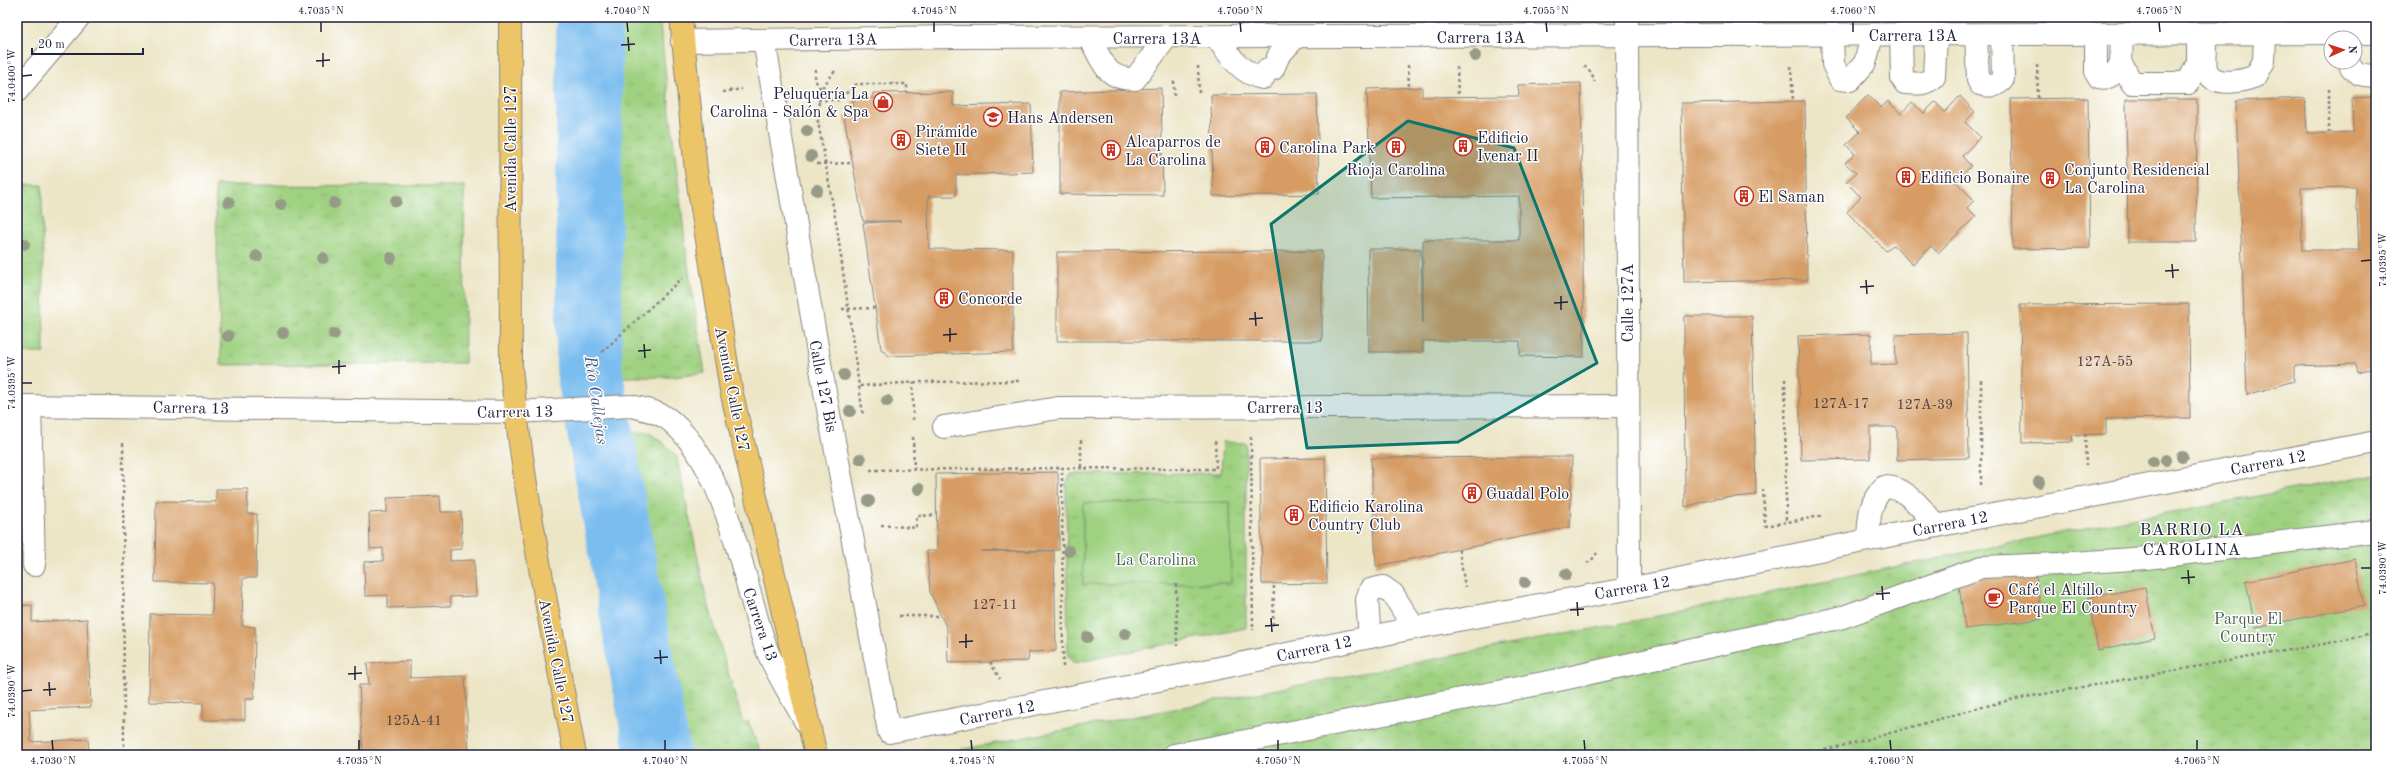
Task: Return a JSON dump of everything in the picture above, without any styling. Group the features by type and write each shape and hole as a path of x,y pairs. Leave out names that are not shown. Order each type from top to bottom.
{"main road":[{"name":"Avenida Calle 127","path":"510,17 511,368 515,412 526,488 575,755"},
{"name":"Avenida Calle 127","path":"681,17 682,41 696,171 731,390 808,727 816,755"}],"street":[{"path":"17,91 70,20"},
{"name":"Carrera 13A","path":"682,41 1295,38 1627,27 1791,36 2323,35"},
{"name":"Calle 127A","path":"1627,27 1629,588"},
{"name":"Carrera 13A","path":"2363,34 2376,33"},
{"path":"1832,35 1833,64 1840,79 1850,80 1865,63 1872,36"},
{"path":"1901,35 1902,78 1905,83 1916,84 1928,83 1934,77 1936,35"},
{"path":"1976,35 1978,80 1980,84 1990,85 1999,84 2004,79 2002,36"},
{"path":"2096,35 2096,72 2099,77 2108,77 2114,74 2122,63"},
{"path":"2122,35 2122,63 2132,83 2188,83 2198,62 2202,35"},
{"path":"2202,35 2206,71 2211,78 2220,81 2244,81 2256,76 2264,61 2265,35"},
{"path":"1090,38 1107,70 1116,77 1126,79 1134,78 1166,38"},
{"path":"1217,38 1235,62 1253,77 1263,78 1268,69 1272,70 1279,55 1295,38"},
{"name":"Calle 127 Bis","path":"764,40 826,398 889,732"},
{"path":"2352,70 2357,74 2376,76"},
{"name":"Carrera 13","path":"24,406 515,412 632,406 648,409 673,422 695,449 711,475 722,500 765,648 808,727"},
{"path":"24,406 34,565"},
{"name":"Carrera 13","path":"944,427 1058,408 1628,406"},
{"name":"Carrera 12","path":"889,732 1414,628 1629,588 1937,526 2376,442"},
{"path":"1868,540 1870,508 1876,495 1884,487 1894,486 1907,494 1937,526"},
{"path":"1174,755 1554,681 1843,617 1982,566 2059,564 2146,558 2376,531"},
{"path":"1370,637 1366,600 1370,590 1376,588 1383,587 1393,594 1414,628"}],"path":[{"path":"1791,36 1793,101"},
{"path":"1400,64 1416,64"},
{"path":"1580,64 1591,72 1595,84"},
{"path":"841,69 834,72 821,90 818,100 817,116 860,386 864,423"},
{"path":"818,100 838,100 857,84 907,84 907,92"},
{"path":"723,92 743,89"},
{"path":"786,165 852,163"},
{"path":"602,352 689,271 711,268"},
{"path":"1775,559 1785,380"},
{"path":"1981,380 1981,488 1984,517"},
{"path":"860,386 919,382 1027,381"},
{"path":"1251,432 1253,630"},
{"path":"868,470 1062,468 1216,469 1215,438 1222,439"},
{"path":"1244,440 1251,440"},
{"path":"123,443 124,755"},
{"path":"868,462 870,477"},
{"path":"1062,468 1063,670 1071,668"},
{"path":"1763,489 1775,559"},
{"path":"878,525 916,528 917,516 937,515"},
{"path":"877,518 880,533"},
{"path":"1459,550 1465,589 1473,588"},
{"path":"1582,565 1591,561 1598,551"},
{"path":"1176,584 1177,642"},
{"path":"1274,585 1273,626 1277,656"},
{"path":"867,616 940,616"},
{"path":"1266,628 1280,625"},
{"path":"1245,632 1260,629"},
{"path":"1801,755 1893,734 1955,714 2010,700 2351,639 2376,631"},
{"path":"1170,648 1185,645"}],"highlighted area":[{"path":"1408,121 1514,148 1597,363 1458,442 1307,448 1271,224"}],"green space":[{"path":"617,17 659,17 687,259 705,373 673,377 620,377"},
{"path":"17,185 42,185 44,353 17,353"},
{"path":"215,185 464,186 465,363 221,365"},
{"path":"648,432 676,455 706,597 743,723 748,721 762,755 678,755 638,555 621,434"},
{"name":"La Carolina","path":"1223,442 1246,443 1246,628 1074,663 1068,657 1066,484 1071,474 1221,473"},
{"name":"Parque El Country","path":"2376,474 2376,755 933,755 1639,620 2069,531"},
{"path":"1230,502 1231,583 1083,584 1083,503"}],"building":[{"path":"1581,83 1584,357 1520,356 1520,341 1423,341 1423,352 1369,352 1368,249 1421,249 1423,323 1423,240 1519,240 1519,196 1371,198 1367,89 1422,87 1422,97 1519,96 1518,85"},
{"name":"Alcaparros de La Carolina","path":"1161,88 1163,195 1060,194 1060,92"},
{"path":"953,92 953,106 1031,104 1033,172 956,175 956,196 928,196 929,249 1013,250 1013,352 889,356 881,349 863,223 901,221 863,221 844,116 852,115 852,100 873,98 873,93"},
{"name":"Carolina Park","path":"1317,94 1319,194 1213,196 1211,95"},
{"name":"Edificio Bonaire","path":"1868,95 1881,108 1888,101 1901,114 1912,102 1924,113 1935,102 1945,112 1960,96 1975,112 1965,122 1980,137 1962,156 1971,166 1955,181 1974,200 1967,208 1976,216 1938,253 1931,246 1913,265 1893,245 1886,251 1847,212 1861,197 1846,182 1856,173 1845,163 1855,154 1846,145 1860,132 1846,118"},
{"path":"2376,97 2376,367 2358,373 2356,364 2294,366 2294,381 2247,395 2236,101 2305,98 2307,133 2329,133 2353,132 2352,98","holes":["2356,187 2359,250 2302,250 2301,188"]},
{"name":"Conjunto Residencial La Carolina","path":"2088,98 2090,248 2013,249 2011,99"},
{"path":"2126,99 2197,99 2196,242 2128,242"},
{"name":"El Saman","path":"1805,101 1807,280 1684,282 1681,103"},
{"path":"1322,251 1322,341 1057,341 1057,252"},
{"path":"2189,304 2190,418 2106,419 2106,434 2072,435 2073,442 2022,443 2020,305"},
{"path":"1684,316 1752,316 1756,495 1713,499 1685,507"},
{"path":"1967,333 1969,458 1897,460 1897,427 1870,427 1870,459 1801,460 1798,336 1871,334 1871,365 1896,364 1895,335"},
{"name":"Guadal Polo","path":"1572,457 1570,527 1376,566 1371,458"},
{"name":"Edificio Karolina Country Club","path":"1325,458 1327,583 1262,584 1260,459"},
{"path":"1058,472 1059,550 981,551 1054,551 1056,651 1029,652 1028,661 948,663 947,629 930,592 927,551 937,551 936,474"},
{"path":"216,489 248,489 247,514 257,514 256,578 243,578 242,626 255,627 254,699 245,699 245,720 203,720 203,703 149,702 150,614 212,615 213,583 155,582 156,501 216,502"},
{"path":"440,496 441,512 461,512 462,549 450,550 450,561 474,560 476,596 450,597 451,606 388,608 388,595 365,596 364,562 383,561 383,548 370,549 369,513 387,512 387,498"},
{"path":"2355,559 2364,606 2255,627 2246,581"},
{"path":"2035,568 2042,619 1965,629 1958,578"},
{"path":"2145,587 2155,638 2098,650 2088,598"},
{"path":"32,605 32,622 87,619 91,707 29,710 31,742 88,739 89,755 17,755 17,606"},
{"path":"410,661 410,678 465,676 469,755 363,755 359,685 369,685 367,663"}],"waterway":[{"name":"Río Callejas","path":"589,17 589,370 658,755"}],"place":[{"name":"Peluquería La Carolina - Salón & Spa","path":"883,102"},
{"name":"Hans Andersen","path":"993,117"},
{"name":"Pirámide Siete II","path":"901,140"},
{"name":"Edificio Ivenar II","path":"1463,146"},
{"name":"Carolina Park","path":"1265,147"},
{"name":"Rioja Carolina","path":"1396,147"},
{"name":"Alcaparros de La Carolina","path":"1111,150"},
{"name":"Edificio Bonaire","path":"1906,177"},
{"name":"Conjunto Residencial La Carolina","path":"2050,178"},
{"name":"El Saman","path":"1744,196"},
{"name":"Concorde","path":"944,298"},
{"name":"Guadal Polo","path":"1472,493"},
{"name":"Edificio Karolina Country Club","path":"1294,515"},
{"name":"Café el Altillo - Parque El Country","path":"1994,598"}],"district":[{"name":"BARRIO LA CAROLINA","path":"2192,539"}]}
